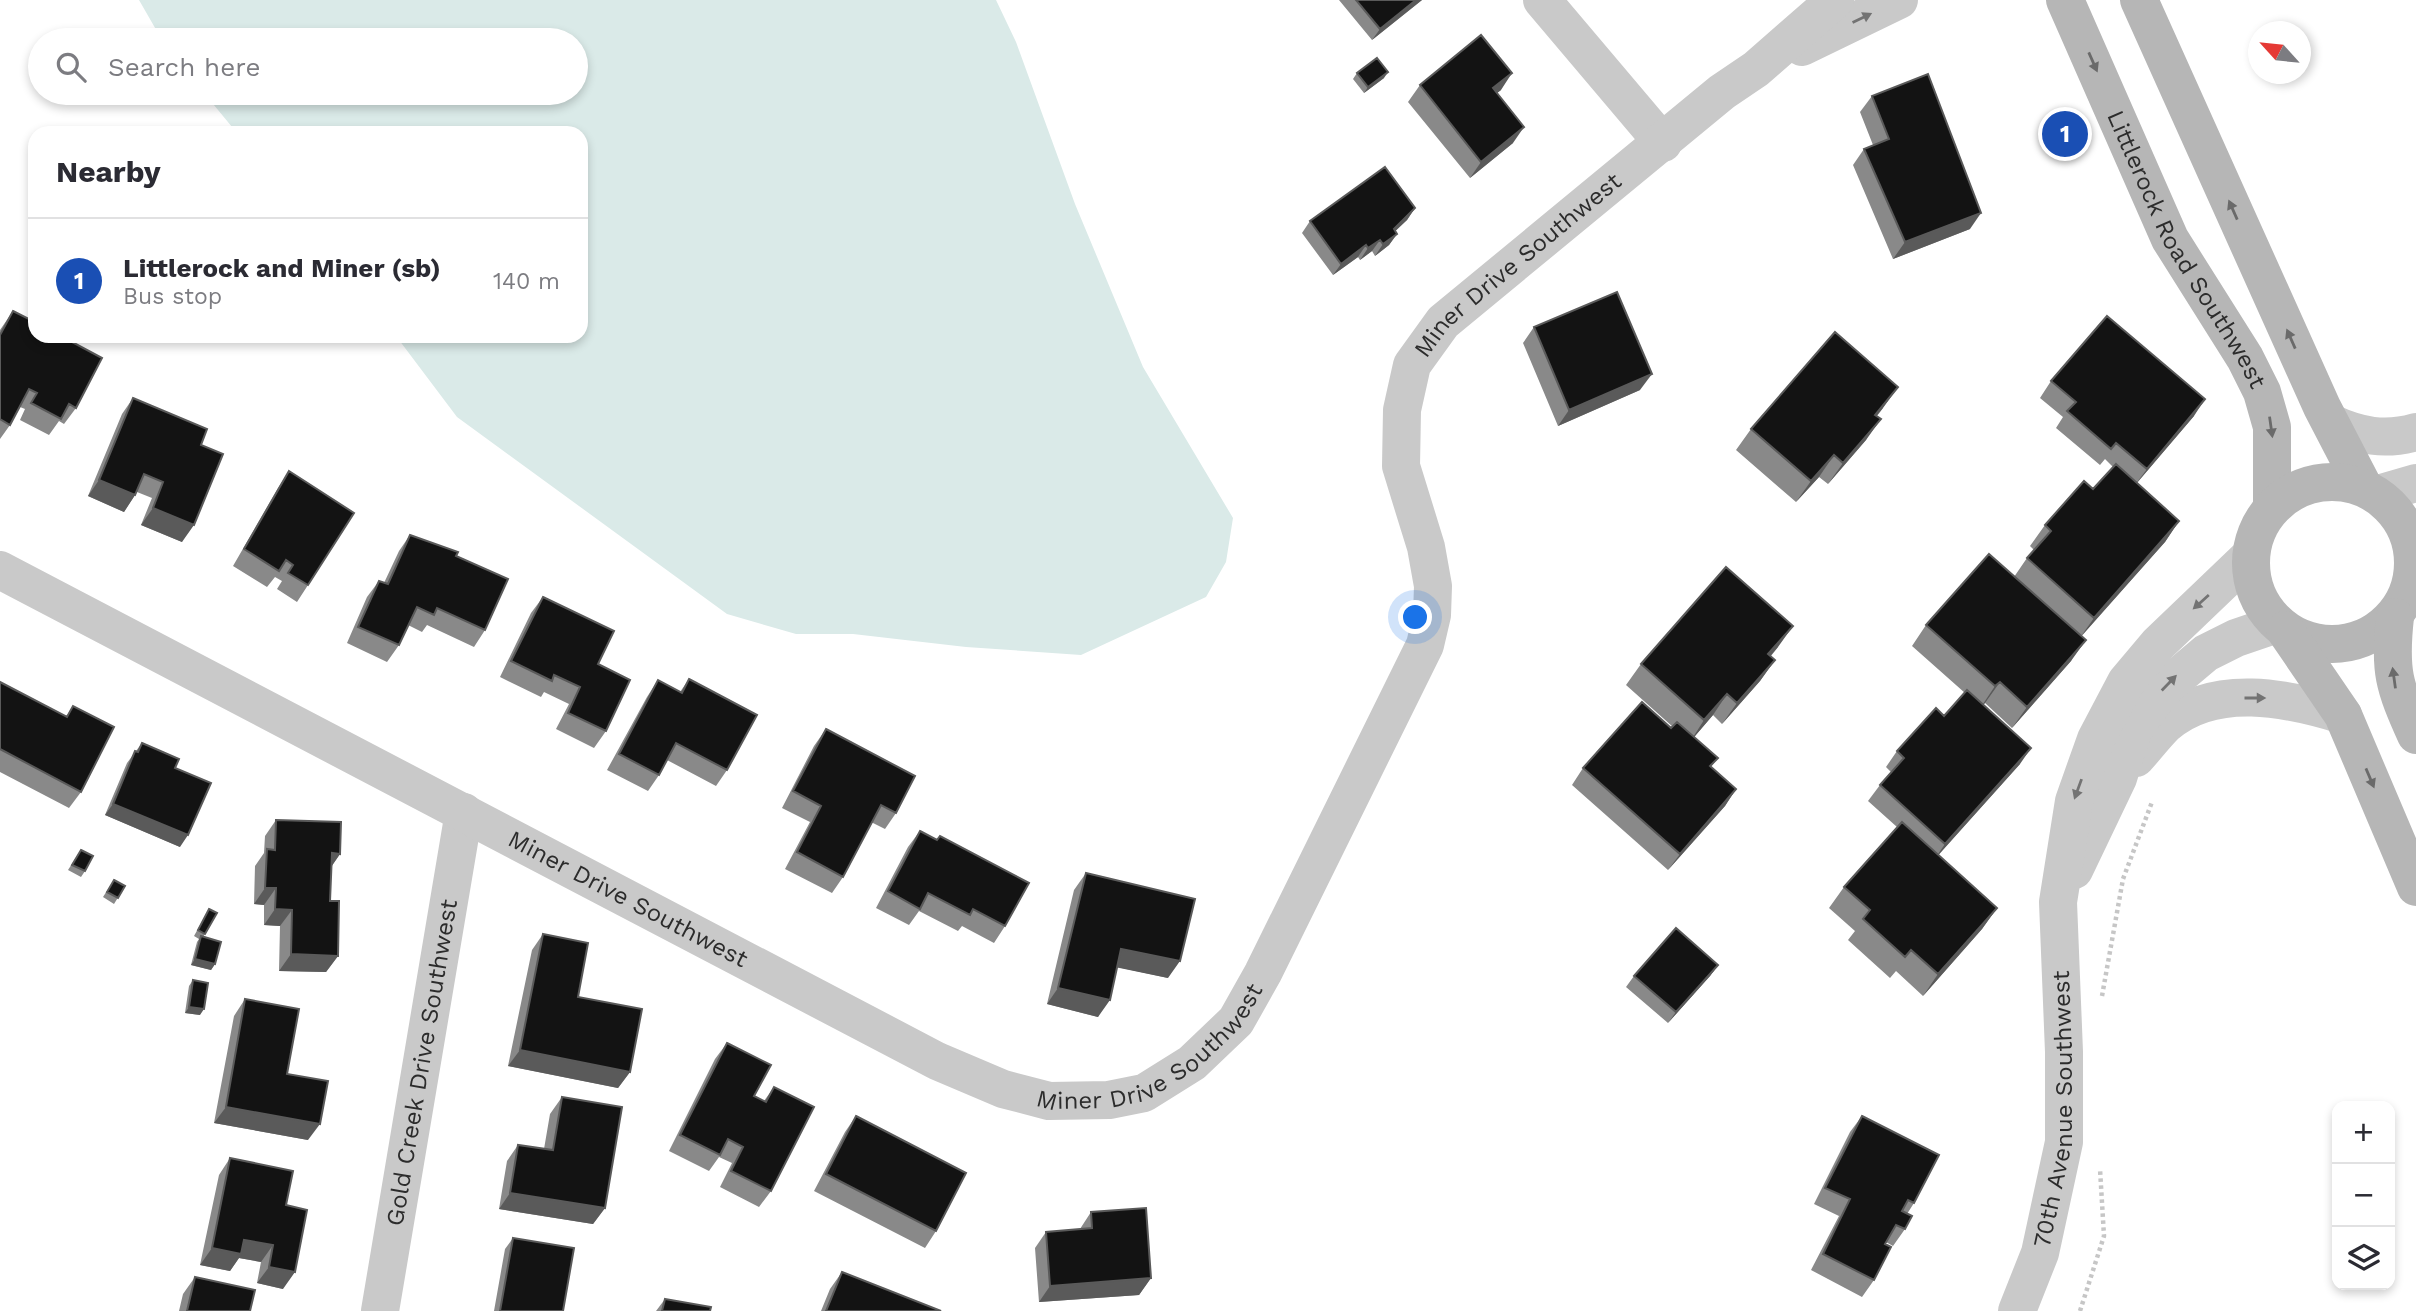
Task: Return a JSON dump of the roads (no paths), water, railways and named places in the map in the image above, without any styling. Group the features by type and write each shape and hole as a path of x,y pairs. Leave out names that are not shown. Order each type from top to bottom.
{"main road":[{"name":"Littlerock Road Southwest","path":"2066,0 2170,239 2245,358 2262,392 2272,427 2272,507"},
{"path":"2139,0 2331,423 2370,490 2405,523 2416,561 2410,591 2395,617 2391,650 2395,686 2416,735"},
{"path":"2370,490 2339,481 2314,482 2291,492 2272,507 2258,529 2251,555 2253,580 2262,604 2343,715 2416,887"},
{"path":"2281,627 2313,643 2343,644 2371,635 2395,617"}],"street":[{"path":"1542,0 1663,143"},
{"name":"Miner Drive Southwest","path":"0,569 937,1061 1003,1089 1049,1101 1109,1100 1144,1093 1192,1063 1236,1021 1263,974 1425,645 1432,615 1433,586 1426,547 1401,466 1402,410 1412,365 1443,322 1722,92 1756,69 1835,0"},
{"name":"Miner Drive Southwest","path":"1756,69 1899,0"},
{"path":"2331,423 2350,432 2376,438 2416,432"},
{"path":"2370,490 2416,483"},
{"name":"70th Avenue Southwest","path":"2017,1311 2040,1253 2064,1142 2064,1052 2058,902 2074,801 2096,739 2126,682 2158,644 2251,555"},
{"name":"70th Avenue Southwest","path":"2058,902 2118,778 2133,730 2162,690 2182,670 2236,638 2281,627"},
{"path":"2118,778 2167,723 2197,708 2223,700 2254,696 2297,700 2343,715"},
{"name":"Gold Creek Drive Southwest","path":"380,1311 464,812"}],"place":[{"name":"Littlerock and Miner (sb)","path":"2065,134"}]}
